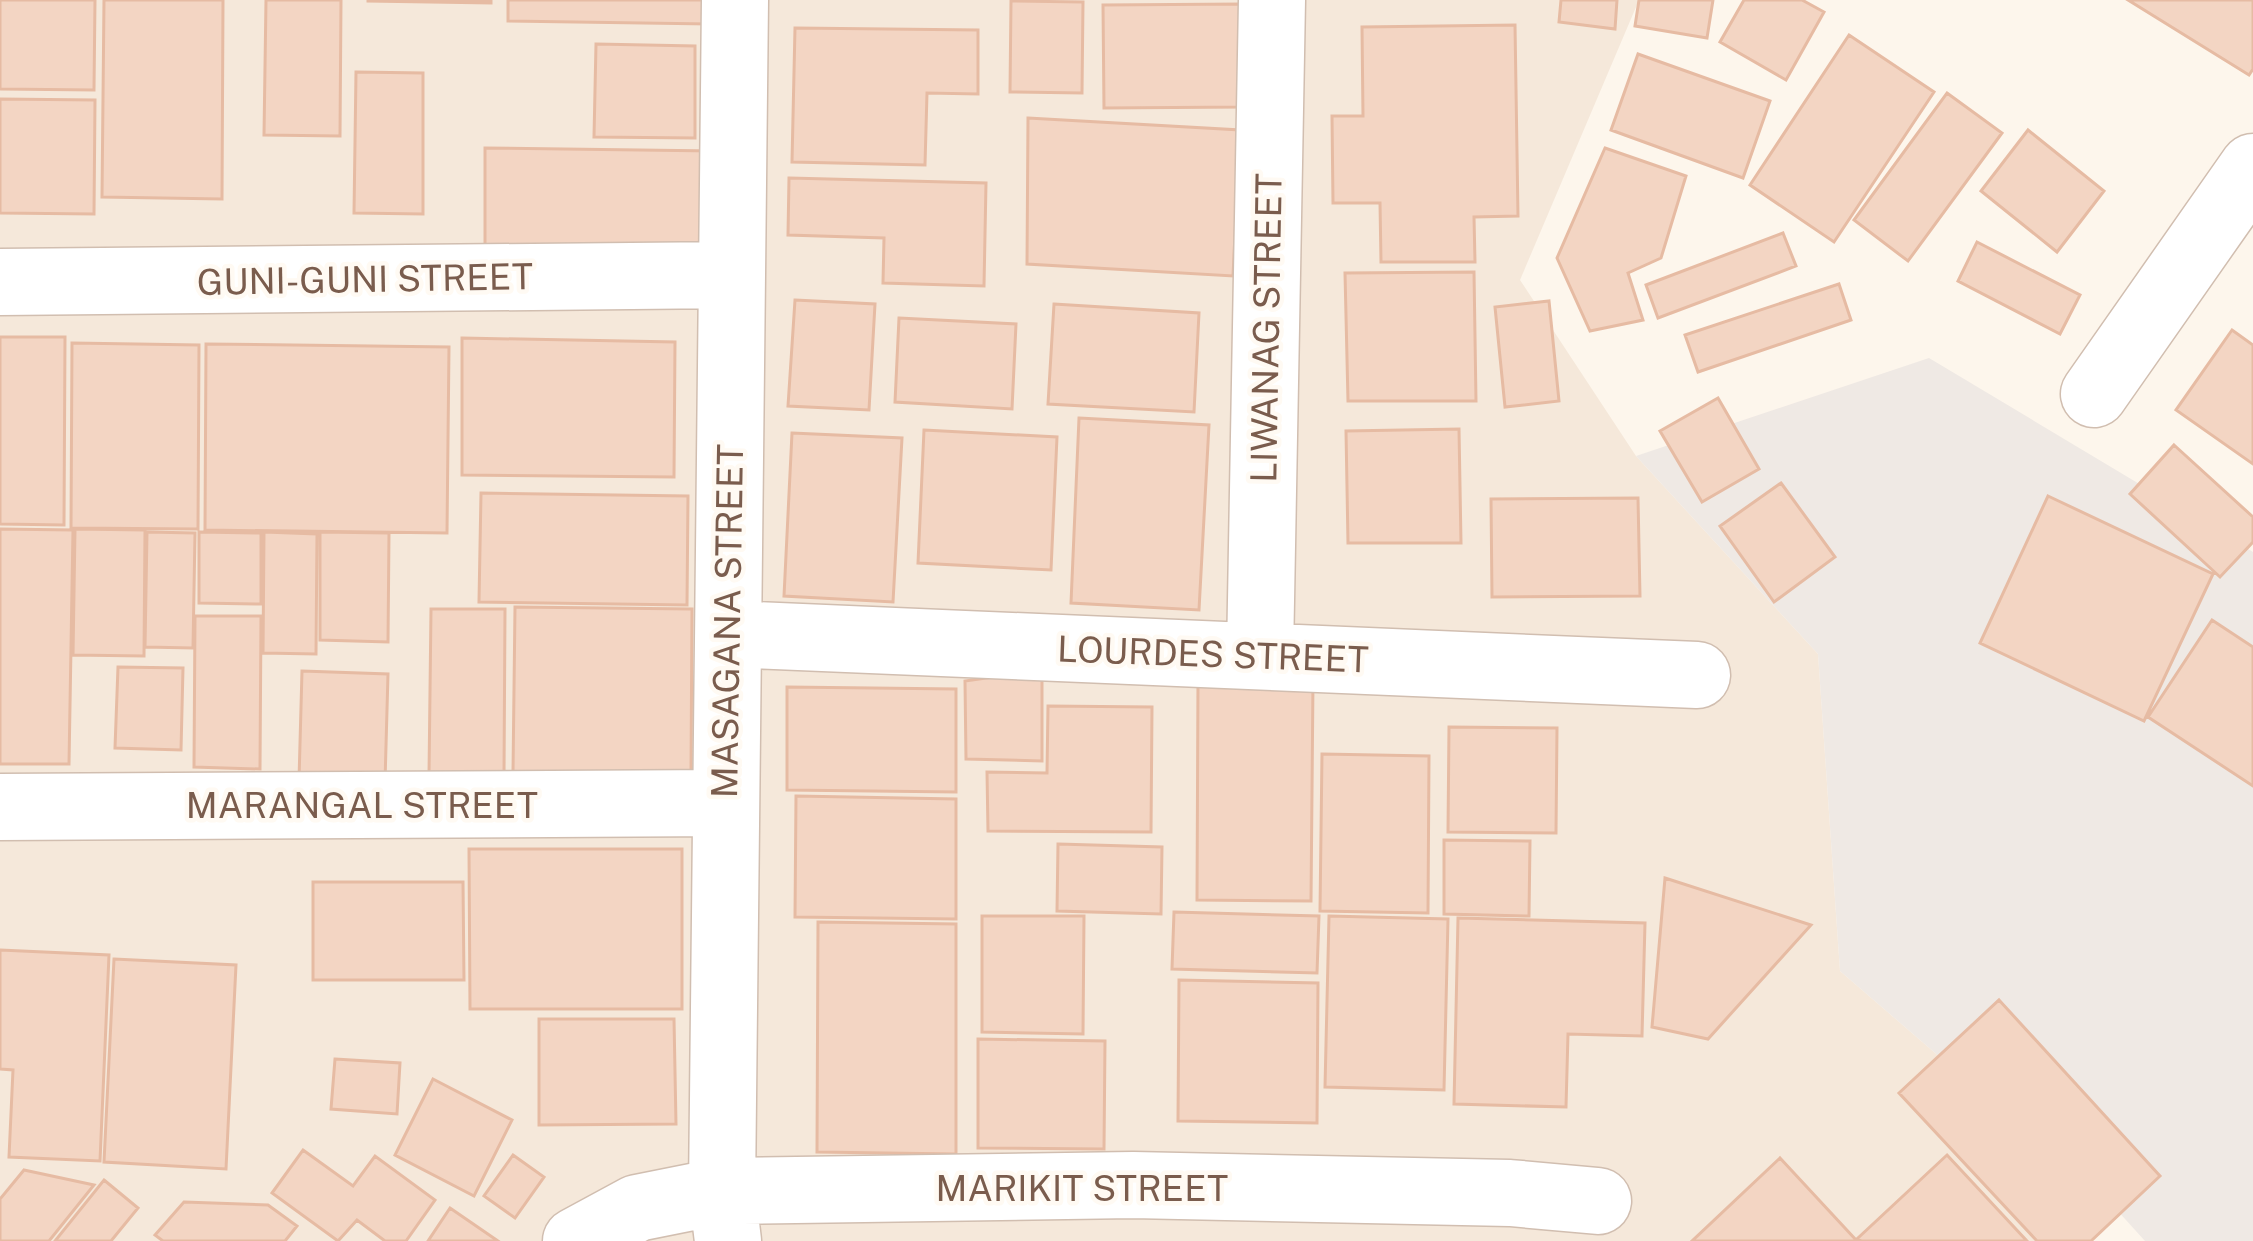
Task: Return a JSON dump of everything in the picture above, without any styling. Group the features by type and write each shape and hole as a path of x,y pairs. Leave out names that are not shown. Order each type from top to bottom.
{"street":[{"name":"MASAGANA STREET","path":"725,1216 724,803 730,634 735,0"},
{"name":"LIWANAG STREET","path":"1260,655 1272,0"},
{"path":"2094,394 2253,166"},
{"name":"GUNI-GUNI STREET","path":"0,282 730,275"},
{"name":"LOURDES STREET","path":"730,634 1697,676"},
{"name":"MARANGAL STREET","path":"0,807 724,803"},
{"name":"MARIKIT STREET","path":"576,1241 638,1208 725,1216 1133,1184 1510,1193 1598,1201"}],"shaded area":[{"path":"0,0 1639,0 1520,280 1636,456 1818,654 1840,971 2116,1209 2080,1241 0,1241"},
{"path":"1929,358 2253,552 2253,1241 2145,1241 2116,1209 1840,971 1818,654 1636,456"}],"building":[{"path":"0,0 95,0 94,90 0,89"},
{"path":"104,0 223,0 222,199 102,197"},
{"path":"266,0 341,0 340,136 264,135"},
{"path":"491,0 491,3 368,1"},
{"path":"508,0 709,0 709,24 508,21"},
{"path":"1561,0 1617,0 1615,29 1559,22"},
{"path":"1639,0 1713,0 1707,38 1635,26"},
{"path":"1744,0 1802,0 1824,12 1786,80 1720,42"},
{"path":"2128,0 2253,0 2253,69 2249,75"},
{"path":"1011,1 1083,2 1082,93 1010,92"},
{"path":"1242,4 1243,107 1104,108 1103,5"},
{"path":"1515,25 1518,216 1474,217 1475,262 1381,262 1380,203 1333,203 1332,116 1363,116 1362,27"},
{"path":"795,28 978,30 978,94 927,93 925,165 792,162"},
{"path":"1849,35 1934,92 1834,242 1750,185"},
{"path":"596,44 695,46 695,138 594,137"},
{"path":"1638,54 1770,101 1743,178 1611,130"},
{"path":"356,72 423,73 423,214 354,213"},
{"path":"1947,93 2002,133 1908,261 1854,220"},
{"path":"0,99 95,100 94,214 0,213"},
{"path":"1028,118 1240,130 1233,276 1027,264"},
{"path":"2028,130 2104,191 2057,252 1981,191"},
{"path":"485,148 714,151 713,249 485,246"},
{"path":"1605,148 1686,176 1661,258 1628,273 1643,320 1590,331 1557,258"},
{"path":"789,178 986,183 984,286 883,283 884,238 788,235"},
{"path":"1783,233 1796,266 1658,318 1646,285"},
{"path":"1977,242 2080,295 2060,334 1958,281"},
{"path":"1474,272 1476,401 1348,401 1345,273"},
{"path":"1839,284 1851,320 1698,372 1685,335"},
{"path":"795,300 875,304 869,410 788,406"},
{"path":"1549,301 1559,401 1505,407 1495,307"},
{"path":"1054,304 1199,313 1194,412 1048,404"},
{"path":"899,318 1016,324 1012,409 895,402"},
{"path":"2232,330 2253,345 2253,464 2176,410"},
{"path":"0,337 65,337 64,525 0,524"},
{"path":"462,338 675,342 674,477 462,475"},
{"path":"72,343 199,345 198,529 71,528"},
{"path":"206,344 449,347 447,533 205,530"},
{"path":"1718,398 1759,469 1702,502 1660,431"},
{"path":"1079,418 1209,425 1199,610 1071,603"},
{"path":"1459,429 1461,543 1348,543 1346,431"},
{"path":"924,430 1057,437 1051,570 918,563"},
{"path":"792,433 902,438 893,602 784,596"},
{"path":"2174,445 2253,517 2253,542 2220,577 2130,494"},
{"path":"1781,483 1835,557 1774,602 1720,526"},
{"path":"481,493 688,496 687,605 479,602"},
{"path":"2048,496 2213,574 2144,721 1980,643"},
{"path":"1638,498 1640,596 1492,597 1491,499"},
{"path":"0,529 73,530 69,764 0,764"},
{"path":"75,529 145,530 144,656 73,655"},
{"path":"147,532 195,533 193,648 145,647"},
{"path":"199,532 261,533 261,604 199,603"},
{"path":"264,532 317,534 316,654 263,653"},
{"path":"320,532 389,533 388,642 320,640"},
{"path":"515,607 692,609 691,774 513,772"},
{"path":"431,609 505,609 504,776 429,775"},
{"path":"195,616 261,616 260,769 194,767"},
{"path":"2212,620 2253,647 2253,786 2148,717"},
{"path":"118,667 183,668 181,750 115,748"},
{"path":"1042,670 1042,761 966,759 965,681"},
{"path":"302,671 388,674 385,782 299,780"},
{"path":"1198,680 1313,681 1311,901 1197,900"},
{"path":"787,687 956,689 956,792 787,790"},
{"path":"1048,706 1152,707 1151,832 988,831 987,772 1047,773"},
{"path":"1449,727 1557,728 1556,833 1448,832"},
{"path":"1322,754 1429,756 1428,913 1320,911"},
{"path":"796,796 956,799 956,919 795,917"},
{"path":"1444,840 1530,841 1529,916 1444,914"},
{"path":"1058,844 1162,847 1161,914 1057,911"},
{"path":"469,849 682,849 682,1009 470,1009"},
{"path":"1665,878 1811,925 1708,1039 1652,1027"},
{"path":"313,882 463,882 464,980 313,980"},
{"path":"1174,912 1319,916 1317,973 1172,969"},
{"path":"982,916 1084,916 1083,1034 982,1032"},
{"path":"1329,916 1448,919 1444,1090 1325,1087"},
{"path":"1458,918 1645,923 1642,1036 1568,1034 1566,1107 1454,1104"},
{"path":"818,922 956,924 956,1154 817,1152"},
{"path":"0,950 109,955 100,1161 9,1157 13,1070 0,1069"},
{"path":"114,959 236,965 226,1169 104,1162"},
{"path":"1179,980 1318,983 1317,1123 1178,1121"},
{"path":"1999,1000 2160,1176 2091,1241 2037,1241 1899,1093"},
{"path":"539,1019 674,1019 676,1124 539,1125"},
{"path":"978,1039 1105,1041 1104,1149 978,1148"},
{"path":"335,1059 400,1063 397,1114 331,1109"},
{"path":"433,1079 512,1120 474,1196 395,1155"},
{"path":"303,1150 353,1186 375,1156 435,1200 406,1241 385,1241 357,1220 338,1241 272,1193"},
{"path":"513,1155 544,1177 515,1218 484,1196"},
{"path":"1947,1155 2027,1241 1858,1238"},
{"path":"1780,1158 1857,1241 1692,1241"},
{"path":"24,1170 94,1185 49,1241 0,1241 0,1199"},
{"path":"104,1180 138,1208 111,1241 55,1241"},
{"path":"184,1202 268,1205 297,1226 285,1241 163,1241 155,1235"},
{"path":"450,1208 498,1241 428,1241"}]}
